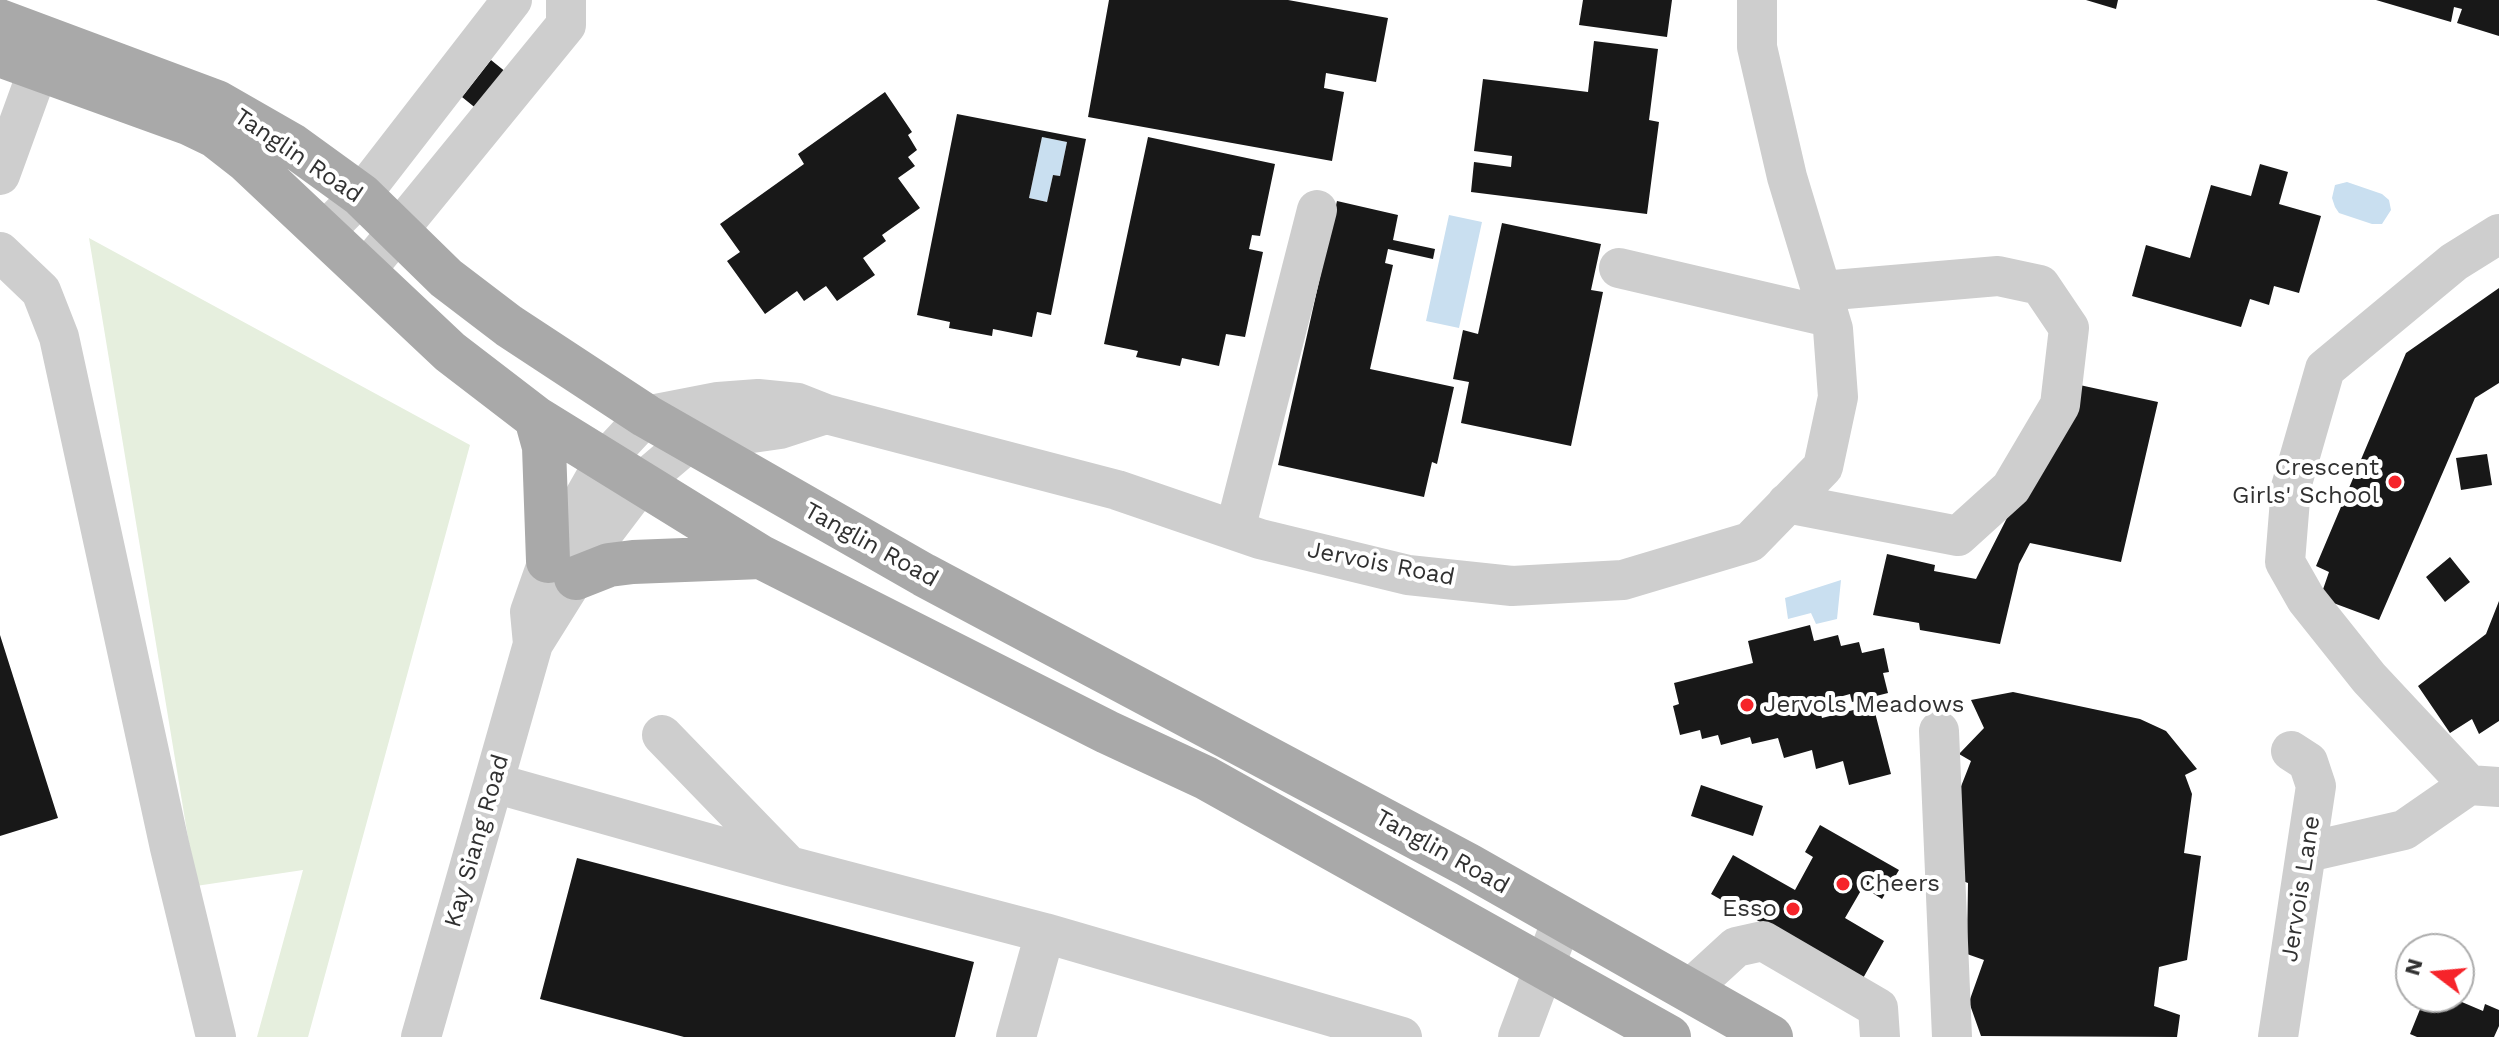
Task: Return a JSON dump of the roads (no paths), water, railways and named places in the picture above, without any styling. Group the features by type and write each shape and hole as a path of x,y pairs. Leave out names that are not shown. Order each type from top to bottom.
{"main road":[{"name":"Tanglin Road","path":"0,21 29,54 215,136 450,352 536,418 761,557 1107,732 1206,778 1669,1037"},
{"name":"Tanglin Road","path":"29,54 217,102 292,145 361,195 446,278 509,326 689,442 924,575 1468,865 1771,1037"},
{"path":"536,418 544,447 562,570 633,562 761,557"}],"street":[{"path":"323,233 361,195 512,0"},
{"path":"365,271 566,25 566,0"},
{"name":"Jervois Road","path":"646,416 758,399 798,403 826,414 1117,490 1235,530 1408,575 1512,586 1623,580 1750,542 1823,467 1838,397 1826,304 1787,177 1757,47 1757,0"},
{"path":"0,175 29,54"},
{"path":"1235,530 1317,210"},
{"path":"2308,852 2404,830 2484,786 2369,678 2344,642 2306,599 2285,562 2291,487 2325,369 2454,262 2499,234"},
{"path":"0,252 41,291 59,337 170,848 216,1037"},
{"path":"1619,268 1826,304 1998,276 2040,285 2069,328 2060,405 2011,488 1958,536 1787,503"},
{"path":"642,482 689,442 780,429 826,414"},
{"path":"606,459 646,416"},
{"name":"Kay Siang Road","path":"562,570 606,459"},
{"name":"Kay Siang Road","path":"421,1037 533,644 530,612 562,570 598,540 642,482"},
{"path":"1939,731 1952,1037"},
{"path":"662,735 789,866"},
{"name":"Jervois Lane","path":"2278,1037 2316,786 2308,762 2291,751"},
{"path":"494,783 789,866 1045,933 1402,1037"},
{"path":"1518,1037 1562,920"},
{"path":"1016,1037 1045,933"},
{"path":"1688,991 1736,947 1763,941 1878,1008 1880,1037"}],"water":[{"path":"1042,137 1067,142 1060,176 1053,175 1047,202 1029,198"},
{"path":"2347,182 2382,194 2389,200 2391,210 2382,224 2372,224 2339,213 2332,198 2335,185"},
{"path":"1449,215 1482,222 1459,328 1426,321"},
{"path":"1841,580 1837,619 1816,624 1811,613 1788,619 1785,598"}],"place":[{"name":"Crescent Girls' School","path":"2395,482"},
{"name":"Jervols Meadows","path":"1747,705"},
{"name":"Cheers","path":"1843,884"},
{"name":"Esso","path":"1793,909"}]}
